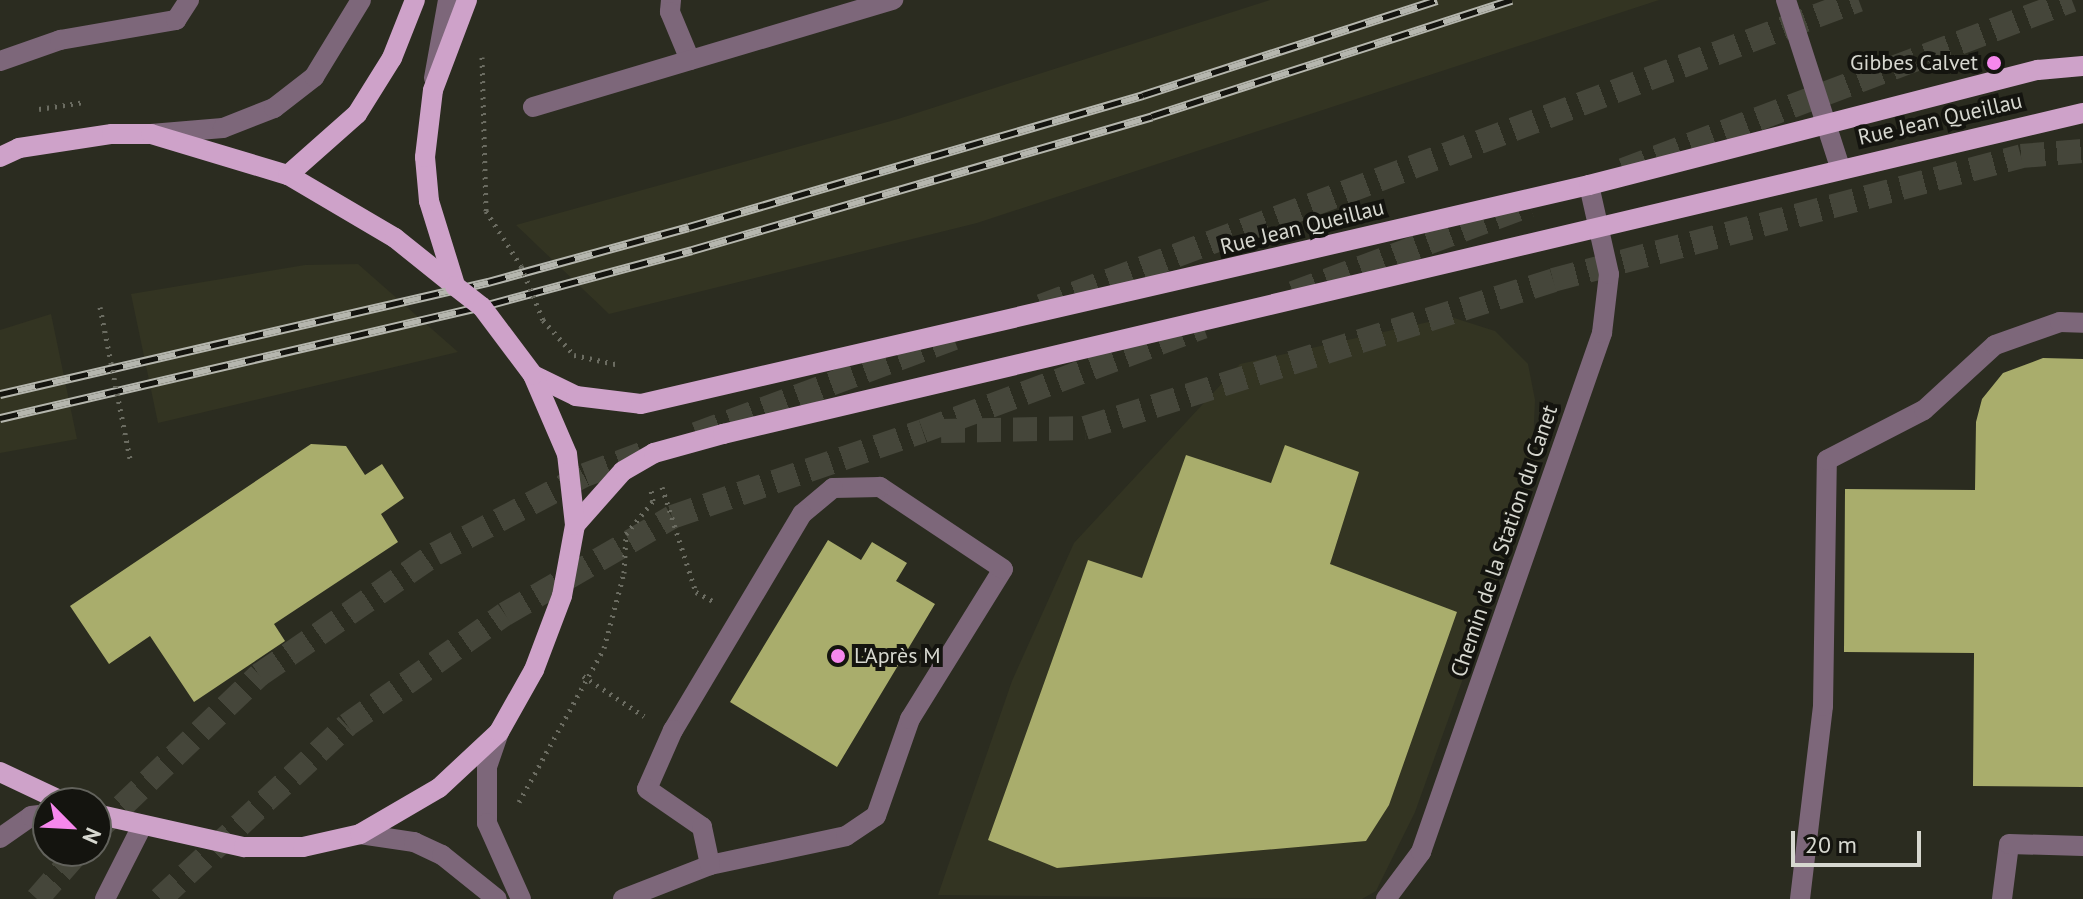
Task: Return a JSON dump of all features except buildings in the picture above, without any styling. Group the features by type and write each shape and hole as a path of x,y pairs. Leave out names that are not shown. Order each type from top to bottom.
{"main road":[{"path":"288,175 357,114 392,58 415,0"},
{"path":"455,286 429,201 425,157 433,90 467,0"},
{"name":"Rue Jean Queillau","path":"533,375 576,396 641,404 1589,185 2038,70 2083,66"},
{"name":"Rue Jean Queillau","path":"575,525 597,494 654,453 1365,284 1598,223 2083,113"},
{"path":"0,157 19,148 112,134 151,134 288,175 395,238 482,307 533,375 567,454 575,525 562,596 534,670 499,732 439,788 360,834 303,847 244,847 112,818"},
{"path":"0,772 32,787"}],"street":[{"path":"0,61 60,40 176,20 189,0"},
{"path":"151,134 223,128 274,108 314,77 361,0"},
{"path":"433,90 448,0"},
{"path":"671,0 670,12 690,60"},
{"path":"533,107 893,0"},
{"path":"1786,0 1840,167"},
{"name":"Chemin de la Station du Canet","path":"1386,899 1421,852 1602,333 1609,274 1589,185"},
{"path":"1800,899 1823,706 1827,460 1924,410 1995,345 2060,322 2083,323"},
{"path":"623,899 710,865 846,836 876,816 910,719 1003,569 880,487 833,488 802,514 673,730 647,789 702,827 710,865"},
{"path":"499,732 487,767 487,823 521,899"},
{"path":"0,838 32,816"},
{"path":"105,899 142,826"},
{"path":"360,834 414,842 442,855 497,899"},
{"path":"2002,899 2009,844 2083,846"}],"path":[{"path":"30,112 101,101"},
{"path":"521,266 543,320"},
{"path":"100,307 131,463"},
{"path":"662,487 696,592"},
{"path":"583,676 651,719"}],"shaded area":[{"path":"1270,0 1659,0 977,223 609,314 516,225 898,119"},
{"path":"358,264 458,352 158,423 131,294 305,265"},
{"path":"51,314 77,439 0,453 0,330"},
{"path":"1451,317 1495,331 1528,364 1535,400 1531,489 1415,812 1376,891 1362,899 938,895 1012,681 1074,543 1240,364"}],"tunnel":[{"path":"1041,306 1859,0"},
{"path":"1623,170 2072,0"},
{"path":"941,431 1085,428 1553,280 2021,156 2083,151"},
{"path":"1293,293 1529,205"},
{"path":"160,899 347,725 505,614 672,517 923,431 1203,327"},
{"path":"696,434 954,338"},
{"path":"112,816 259,675 435,554 585,475 647,452"},
{"path":"37,899 65,867"}],"railway":[{"path":"0,394 488,282 689,227 1143,95 1437,0"},
{"path":"0,418 491,304 692,250 1152,116 1512,0"}],"place":[{"name":"Gibbes Calvet","path":"1994,63"},
{"name":"L'Après M","path":"838,656"}]}
